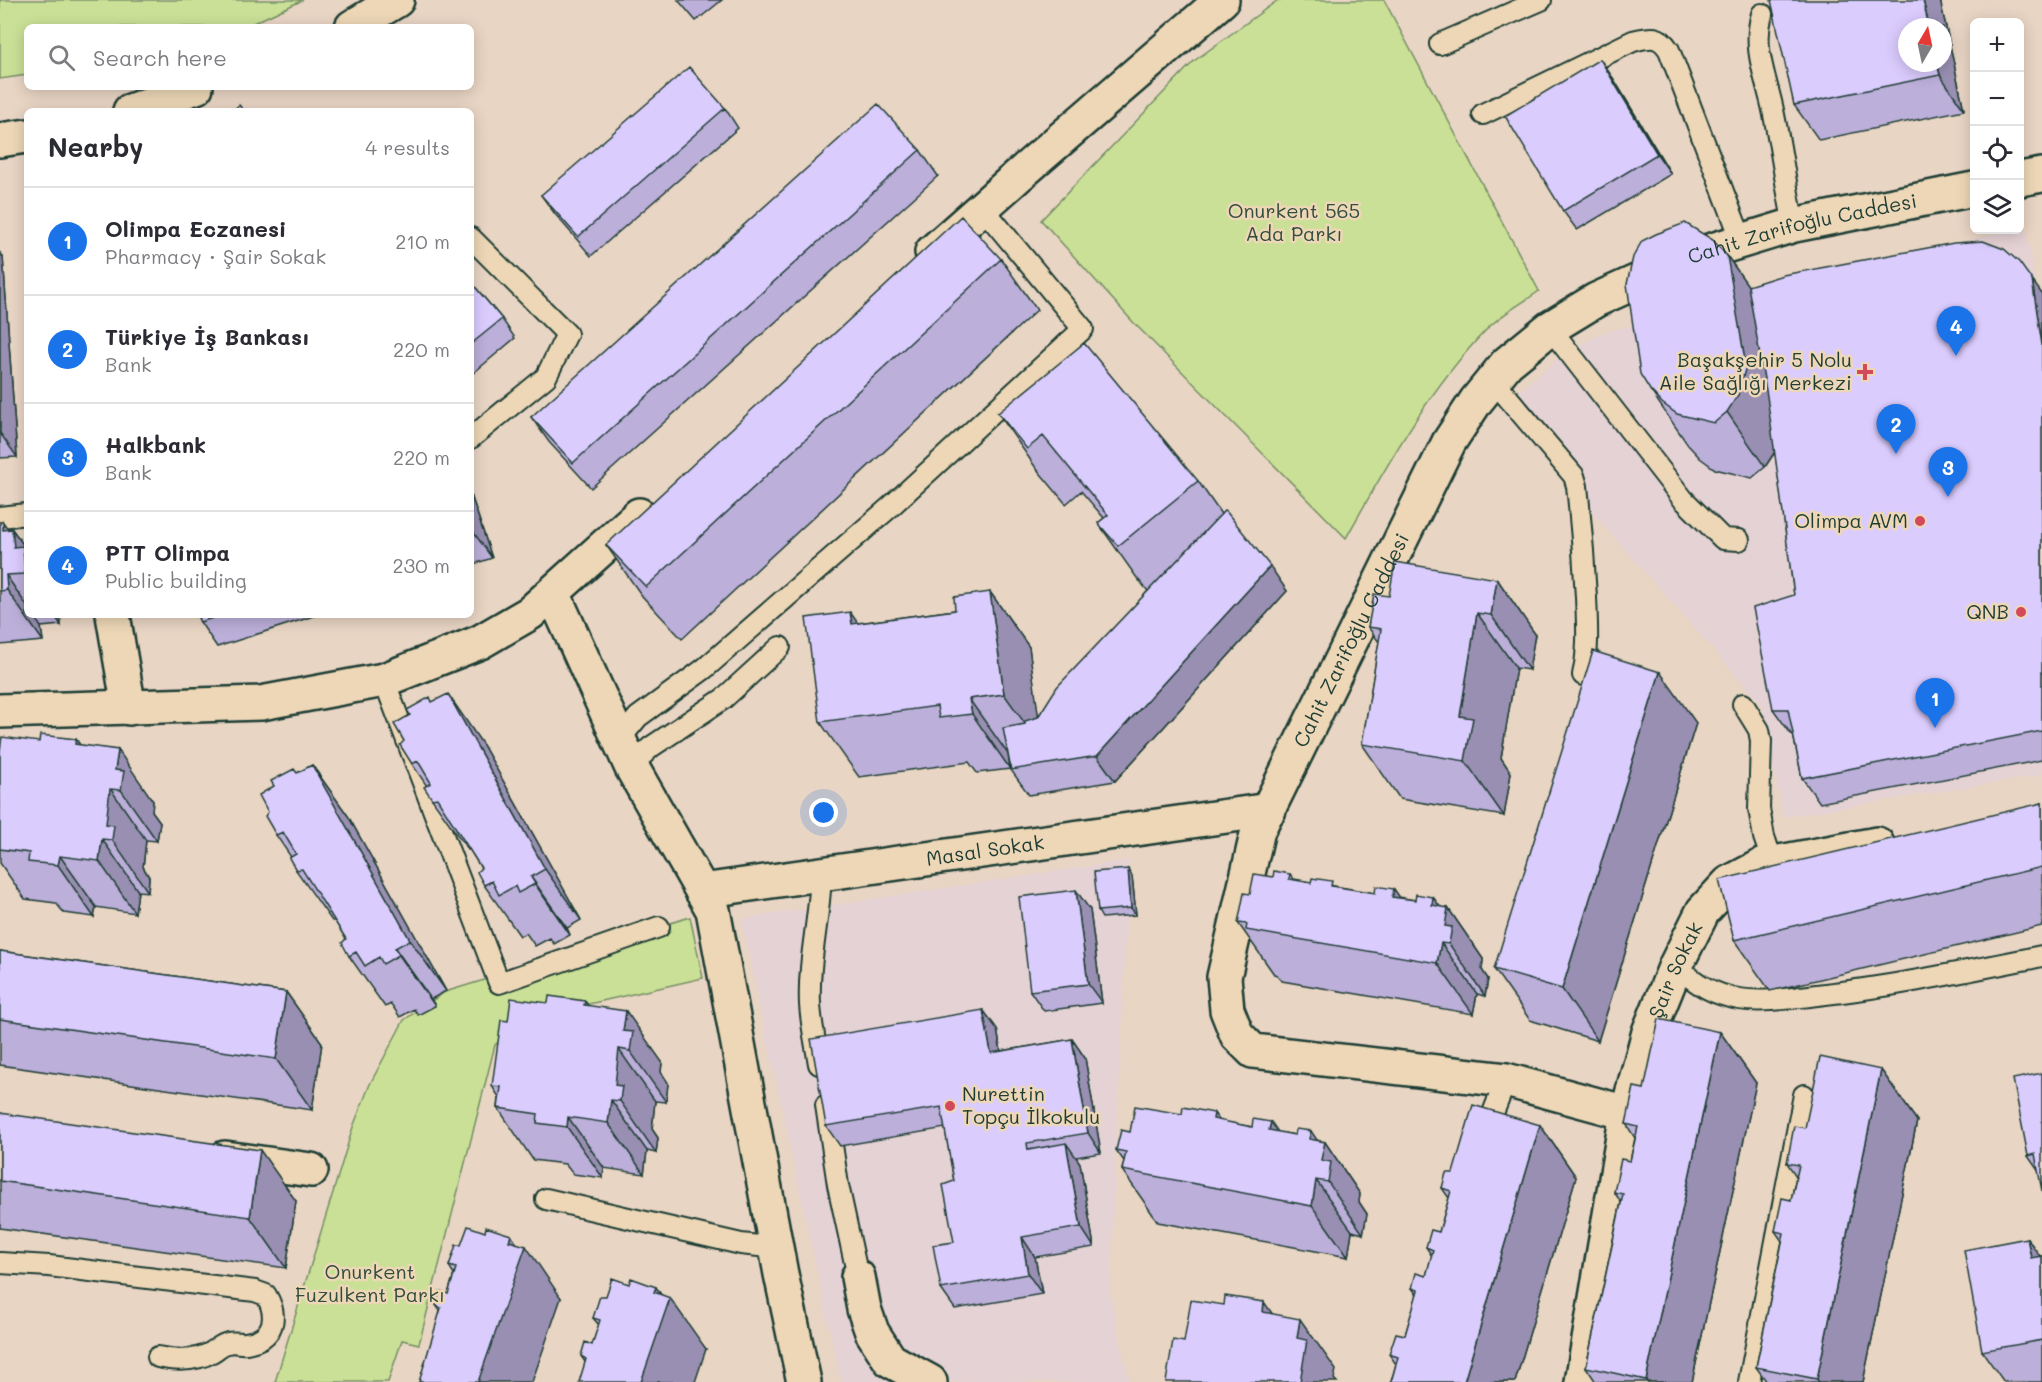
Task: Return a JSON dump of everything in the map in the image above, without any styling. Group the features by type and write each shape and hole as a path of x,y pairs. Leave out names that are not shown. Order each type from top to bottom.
{"street":[{"path":"357,24 397,0"},
{"path":"912,270 1222,0"},
{"path":"138,108 188,90"},
{"path":"0,140 24,136"},
{"path":"2024,178 2042,175"},
{"name":"Cahit Zarifoğlu Caddesi","path":"1627,1113 1506,1080 1253,1051 1237,1035 1227,1010 1224,977 1258,830 1449,442 1476,401 1507,363 1550,328 1596,300 1696,255 1794,225 1970,190"},
{"path":"0,711 261,703 384,680 480,642 530,613 658,498"},
{"path":"553,593 625,753 713,910 776,1248 804,1382"},
{"path":"114,618 129,708"},
{"name":"Masal Sokak","path":"702,891 1269,810"},
{"name":"Şair Sokak","path":"1580,1378 1627,1113 1649,1032 1676,965 1703,911 1730,883 1763,865 1902,840"},
{"path":"196,1154 311,1170"},
{"path":"858,1277 864,1309 872,1332 890,1360 930,1382"}],"lane":[{"path":"1440,44 1541,0"},
{"path":"1762,14 1758,27 1757,45 1773,111 1794,225"},
{"path":"1483,114 1633,40 1653,37 1659,39 1669,50 1742,241"},
{"path":"625,753 638,717 704,669 889,508 1083,329 982,207"},
{"path":"474,241 567,334 546,376 474,436"},
{"path":"1550,328 1683,500 1723,539 1739,540"},
{"path":"1493,380 1574,476 1584,549 1587,656 1583,675"},
{"path":"0,517 24,514"},
{"path":"625,753 651,747 723,699 780,647"},
{"path":"384,680 499,982 659,927"},
{"path":"1743,704 1759,730 1761,741 1759,809 1764,837 1773,863"},
{"path":"821,873 820,899 811,964 810,1005 838,1185 858,1277"},
{"path":"1676,965 1691,980 1705,988 1739,999 1759,1000 1851,991 2042,956"},
{"path":"1477,1154 1506,1080"},
{"path":"1749,1382 1804,1095"},
{"path":"546,1199 741,1244 776,1248"},
{"path":"0,1263 49,1266 255,1291 266,1295 271,1303 273,1321 263,1339 246,1343 229,1343 210,1353 179,1361 158,1357"}],"shaded area":[{"name":"Olimpa AVM","path":"2024,226 2042,317 2042,775 1783,817 1762,705 1500,408 1560,357 1602,333 1995,234 2024,234"},
{"name":"Nurettin Topçu İlkokulu","path":"1129,860 1110,1292 1129,1382 841,1382 741,919"}],"green space":[{"path":"0,0 303,0 251,24 24,24 24,75 0,79"},
{"name":"Onurkent 565 Ada Parkı","path":"1278,0 1384,0 1539,291 1493,324 1446,377 1410,429 1346,538 1133,322 1041,220 1194,61"},
{"name":"Onurkent Fuzulkent Parkı","path":"690,917 703,978 558,1011 518,1025 495,1045 419,1344 402,1340 388,1382 275,1382 353,1127 370,1084 404,1020 445,992"}],"building":[{"path":"1771,0 1923,0 1927,18 1898,18 1898,72 1939,72 1940,75 1794,105"},
{"path":"1600,59 1657,154 1563,211 1505,116"},
{"path":"689,67 725,108 578,237 541,195"},
{"path":"878,104 920,150 573,463 531,417"},
{"path":"961,216 1001,259 646,587 606,545"},
{"path":"1685,223 1713,240 1727,256 1746,366 1738,395 1727,412 1714,423 1677,414 1662,403 1640,374 1627,284 1633,257 1642,241"},
{"name":"Olimpa AVM","path":"1983,241 2004,249 2019,262 2032,280 2042,345 2042,731 1802,778 1788,709 1773,709 1753,608 1794,595 1767,396 1748,286 1783,275 1954,243"},
{"path":"474,286 502,319 474,342"},
{"path":"1084,343 1198,481 1118,546 1098,523 1108,515 1043,436 1027,449 998,413"},
{"path":"1225,510 1270,566 1097,756 1011,770 1003,728 1025,724 1025,721 1038,717 1057,687"},
{"path":"0,522 3,522 3,530 12,529 14,547 23,546 24,574 6,575 7,590 0,591"},
{"path":"1395,562 1497,579 1491,615 1477,613 1460,716 1473,718 1465,761 1362,744 1381,629 1368,627 1374,594 1389,596"},
{"path":"990,592 1004,694 969,699 972,714 939,718 937,706 820,722 806,618 850,612 852,624 955,610 954,597"},
{"path":"198,618 213,618 200,622"},
{"path":"1593,651 1660,672 1562,989 1494,969"},
{"path":"448,694 545,869 531,877 535,884 518,893 515,886 499,895 492,881 484,885 477,872 481,868 437,798 432,799 424,787 431,783 418,761 412,764 400,745 404,741 394,724 410,715 407,710 430,697 432,702"},
{"path":"40,735 76,739 75,744 118,750 115,770 124,771 121,790 110,789 106,824 114,825 112,840 102,839 99,861 60,856 58,865 28,862 29,853 0,849 2,737 39,742"},
{"path":"312,765 410,940 395,948 399,955 383,964 379,957 365,966 356,952 349,956 342,943 346,939 302,869 296,870 289,858 296,854 283,832 276,835 265,816 268,812 259,795 274,786 271,781 294,769 297,773"},
{"path":"2042,803 2042,867 1734,940 1719,880"},
{"path":"1128,869 1131,908 1098,911 1094,872"},
{"path":"1274,871 1290,874 1289,879 1311,883 1312,878 1332,881 1331,886 1375,893 1376,886 1394,889 1392,897 1415,900 1416,894 1433,897 1432,905 1448,908 1445,926 1452,927 1449,944 1441,943 1437,963 1246,930 1247,924 1238,923 1244,893 1250,894 1254,874 1273,877"},
{"path":"1076,890 1088,984 1030,991 1019,897"},
{"path":"0,951 286,992 276,1059 0,1019"},
{"path":"549,996 585,1001 584,1005 626,1011 623,1031 633,1032 630,1051 619,1049 615,1085 622,1086 620,1101 611,1100 608,1123 568,1117 567,1127 537,1123 538,1114 498,1108 501,1087 492,1086 501,1020 508,1021 511,998 548,1003"},
{"path":"983,1010 991,1053 1072,1039 1088,1133 1027,1143 1028,1150 1066,1143 1081,1227 1022,1237 1028,1274 941,1289 933,1245 954,1242 943,1185 954,1181 941,1107 826,1126 811,1039"},
{"path":"1659,1019 1720,1032 1646,1380 1586,1367 1623,1194 1614,1192 1621,1159 1630,1161 1638,1127 1626,1124 1634,1087 1644,1089"},
{"path":"1820,1057 1881,1070 1817,1379 1756,1367 1784,1233 1775,1231 1782,1198 1791,1200 1799,1165 1787,1163 1794,1126 1805,1128"},
{"path":"2042,1073 2042,1191 2035,1154 2028,1156 2013,1079"},
{"path":"1473,1105 1540,1125 1464,1382 1391,1382 1398,1357 1389,1354 1396,1333 1405,1335 1418,1290 1412,1288 1416,1273 1426,1276 1433,1250 1426,1247 1431,1230 1439,1232 1451,1191 1442,1188 1446,1173 1453,1173"},
{"path":"1135,1106 1182,1114 1183,1107 1214,1113 1213,1119 1252,1127 1253,1119 1271,1122 1269,1130 1295,1135 1296,1129 1311,1131 1309,1139 1325,1142 1321,1160 1331,1162 1328,1182 1316,1180 1312,1206 1122,1170 1126,1152 1116,1150 1121,1130 1130,1132"},
{"path":"0,1113 260,1150 250,1217 0,1181"},
{"path":"468,1226 485,1232 486,1227 511,1235 509,1241 526,1246 478,1382 419,1382 441,1308 436,1305 440,1291 448,1294 456,1268 449,1266 456,1245 461,1245"},
{"path":"2027,1238 2031,1258 2042,1256 2042,1340 1982,1351 1964,1250"},
{"path":"612,1278 629,1284 631,1278 656,1287 654,1292 670,1298 641,1382 579,1382 586,1359 581,1356 585,1342 592,1345 600,1320 593,1318 600,1296 606,1296"},
{"path":"1225,1296 1264,1302 1263,1312 1300,1319 1297,1338 1307,1340 1300,1382 1166,1382 1173,1340 1184,1342 1191,1300 1224,1305"}],"place":[{"name":"PTT Olimpa","path":"1956,356"},
{"name":"Başakşehir 5 Nolu Aile Sağlığı Merkezi","path":"1865,372"},
{"name":"Türkiye İş Bankası","path":"1896,454"},
{"name":"Halkbank","path":"1948,497"},
{"name":"Olimpa AVM","path":"1920,521"},
{"name":"QNB","path":"2021,612"},
{"name":"Olimpa Eczanesi","path":"1935,728"},
{"name":"Nurettin Topçu İlkokulu","path":"950,1106"}]}
